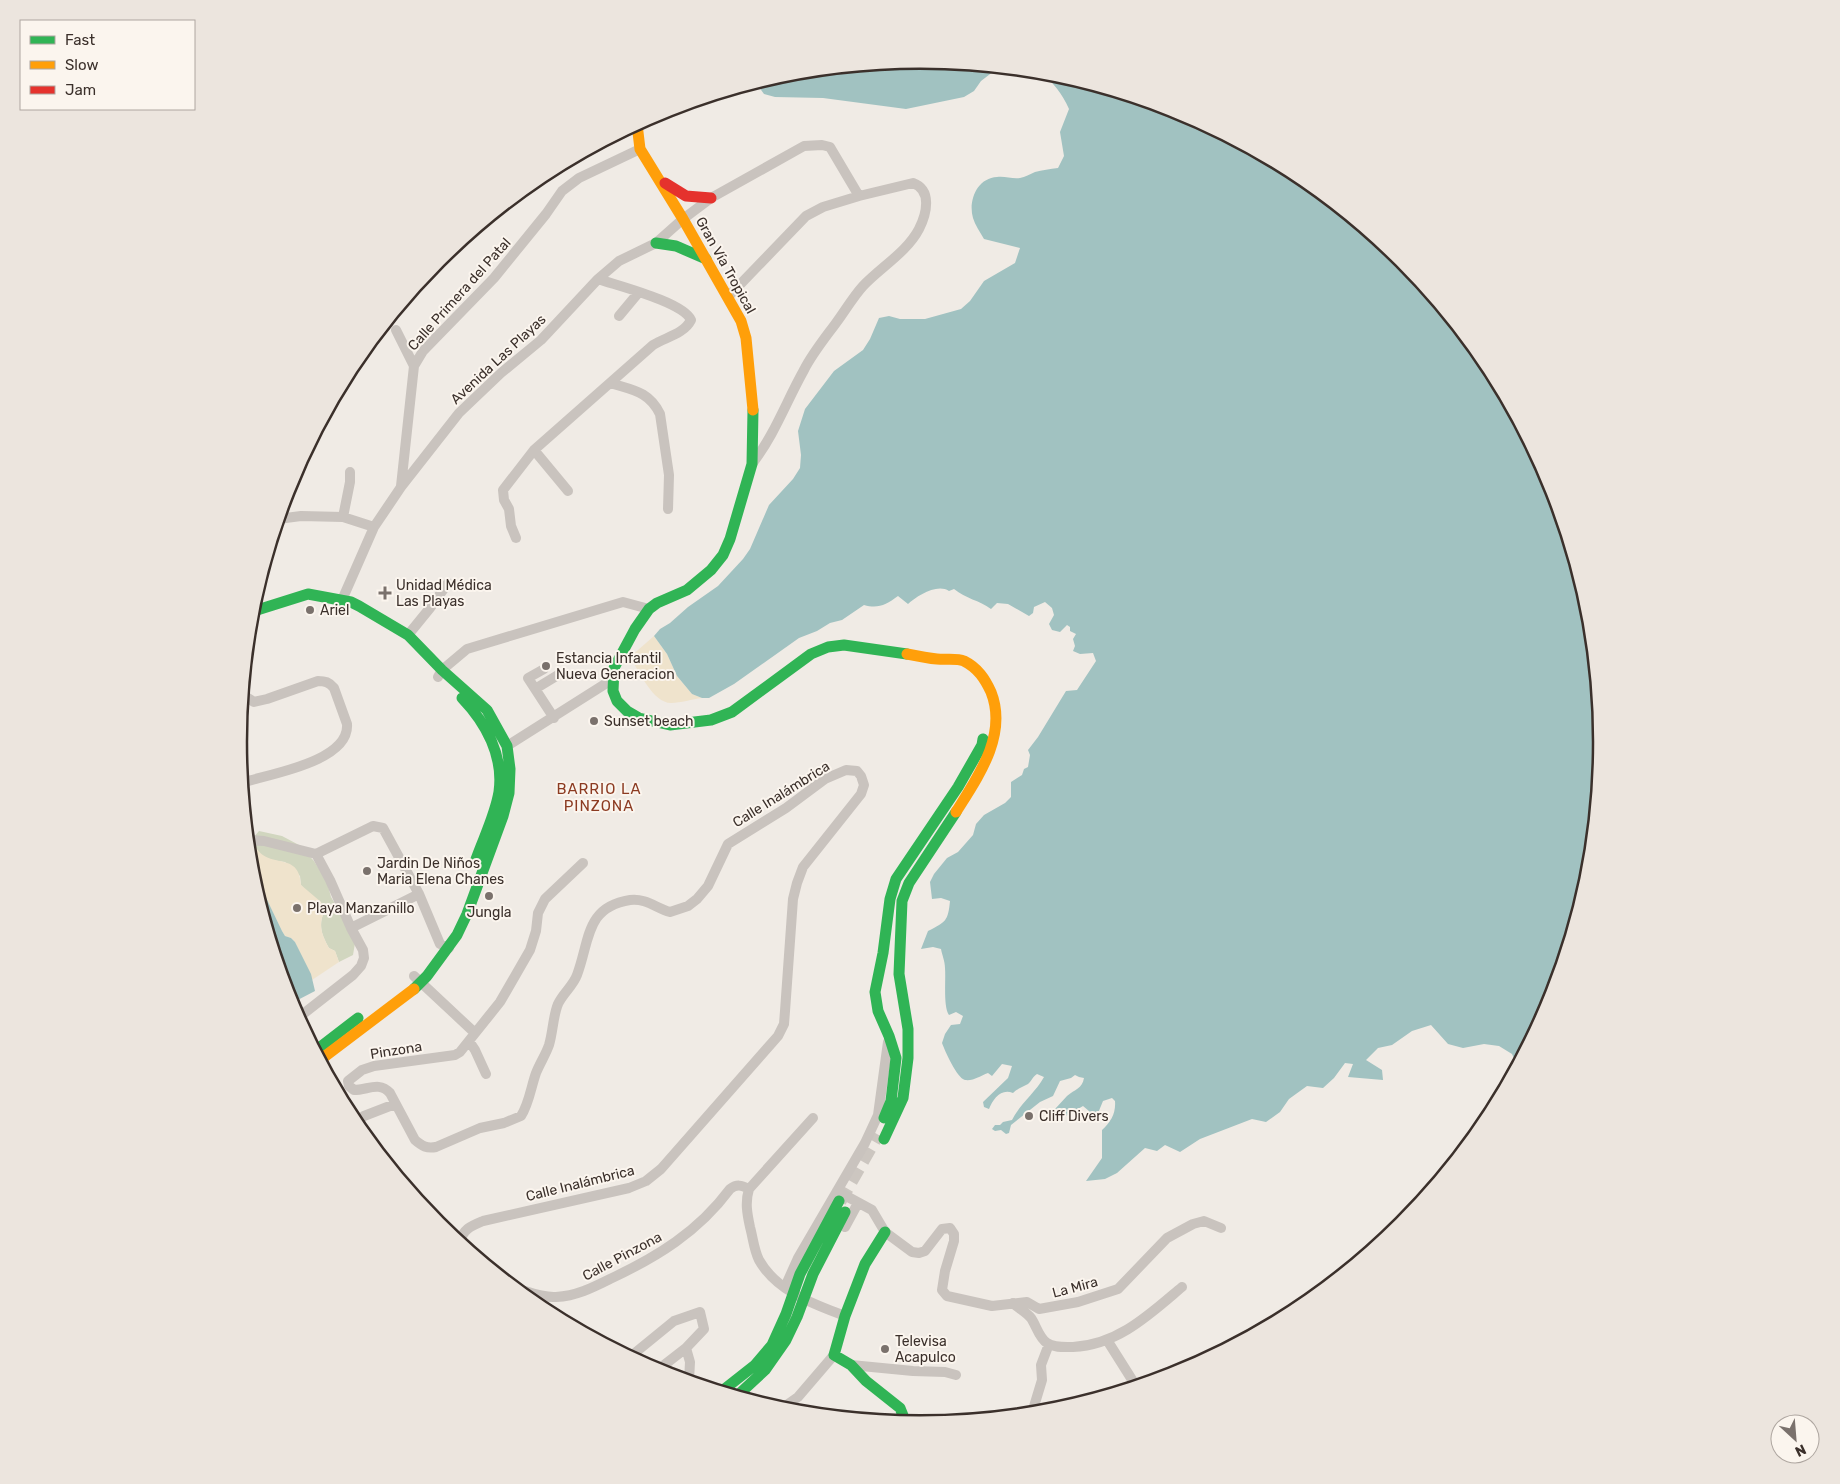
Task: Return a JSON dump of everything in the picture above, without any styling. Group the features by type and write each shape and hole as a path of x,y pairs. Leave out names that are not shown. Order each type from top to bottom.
{"main road":[{"name":"Gran Vía Tropical","path":"612,680 614,668 635,629 649,609 687,590 711,570 723,555 730,538 752,464 754,420 746,338 741,321 640,148 638,131"},
{"path":"658,178 679,194 690,198 711,198"},
{"path":"656,243 666,242 673,244 706,260"},
{"path":"260,609 308,594 341,603 358,612 386,629 487,710 507,746 510,769 509,793 503,816 467,914 457,935 444,946 418,979 411,992 325,1056"},
{"path":"259,614 304,602 351,602 365,609 408,635 490,734 500,769 499,793 459,909 444,946"},
{"path":"612,680 613,691 617,701 627,711 639,718 670,725 711,720 732,712 812,654 828,647 844,645 937,659 962,660 984,676 994,700 996,722 992,747 970,791 908,883 902,901 899,974 908,1029 908,1058 903,1098 881,1136 891,1101 896,1058 878,1011 875,992 883,953 890,899 896,878 958,787 982,745 987,717 985,700 980,686 960,666 937,659"},
{"path":"320,1047 418,979"},
{"path":"728,1387 756,1365 772,1345 786,1314 812,1274 845,1200"},
{"path":"885,1232 865,1264 845,1316 834,1355 851,1365 866,1381 900,1408 903,1415"},
{"path":"744,1391 763,1373 780,1350 797,1316 798,1295"}],"street":[{"name":"Avenida Las Playas","path":"341,603 374,527 401,487 459,413 501,373 541,340 598,279 619,261 656,243 711,198 804,146 814,144 830,147 859,196"},
{"name":"Calle Primera del Patal","path":"401,487 414,366 423,351 494,278 546,214 562,190 579,178 640,148"},
{"path":"728,297 806,216 823,207 913,183 921,186 924,191 926,203 919,229 910,242 863,286 820,344 804,370 764,448 752,464"},
{"path":"516,538 511,526 509,510 504,500 504,490 534,450 653,345 664,338 684,330 691,320 689,315 683,310 665,302 598,279"},
{"path":"619,316 639,292"},
{"path":"396,330 414,366"},
{"path":"610,384 646,395 657,407 660,414 669,475 668,509"},
{"path":"534,450 568,491"},
{"path":"343,517 350,482 350,472"},
{"path":"285,518 301,516 343,517 374,527"},
{"path":"408,635 448,583"},
{"path":"440,673 466,649 623,602 649,609"},
{"path":"544,669 528,678 554,718"},
{"path":"534,688 558,675"},
{"path":"507,746 612,680"},
{"path":"248,699 254,702 318,681 325,682 334,688 348,724 348,730 336,750 322,758 248,781"},
{"name":"Calle Inalámbrica","path":"395,1104 415,1140 425,1147 431,1148 480,1128 504,1123 522,1116 536,1074 549,1046 558,1003 575,980 581,965 586,941 598,915 619,903 636,900 642,900 670,912 688,906 708,886 728,844 786,808 825,779 846,770 856,772 861,776 864,785 860,794 803,867 797,883 793,900 784,1018 778,1036 661,1169 646,1181 630,1188 483,1221 471,1226 464,1231 462,1235"},
{"path":"255,840 316,854 373,826 383,828 419,894 444,946"},
{"path":"304,1013 353,975 361,966 364,958 363,950 316,854"},
{"path":"472,1037 500,1002 530,950 536,931 538,913 545,899 583,863"},
{"path":"351,928 419,894"},
{"path":"418,979 472,1037 486,1074"},
{"path":"798,1295 798,1258 845,1200 865,1142 878,1115 889,1036"},
{"name":"Pinzona","path":"395,1104 390,1093 381,1086 354,1090 349,1086 348,1081 362,1070 374,1066 455,1055 460,1052 472,1037"},
{"path":"361,1118 395,1104"},
{"path":"813,1118 749,1189 746,1199 746,1212 759,1260 773,1277 798,1295 845,1316"},
{"name":"Calle Pinzona","path":"536,1295 555,1297 582,1293 637,1266 686,1235 707,1217 730,1189 742,1185 749,1189"},
{"path":"845,1200 872,1210 885,1232"},
{"name":"La Mira","path":"885,1232 912,1252 919,1254 925,1251 942,1229 950,1228 954,1234 954,1241 945,1271 942,1290 947,1296 992,1306 1027,1302 1039,1309 1078,1302 1118,1289 1167,1238 1180,1230 1204,1221 1221,1228"},
{"path":"1013,1303 1030,1316 1043,1340 1049,1344 1058,1347 1082,1346 1107,1340 1141,1321 1182,1287"},
{"path":"636,1352 674,1321 700,1312 704,1329 686,1348 664,1365"},
{"path":"1107,1340 1133,1381"},
{"path":"1035,1405 1042,1380 1041,1365 1049,1344"},
{"path":"686,1348 690,1362 689,1374"},
{"path":"791,1402 798,1398 834,1355"},
{"path":"851,1365 945,1372 956,1375"}],"green space":[{"path":"259,831 282,836 299,845 314,861 327,882 331,897 355,943 353,955 339,962 335,951 329,948 323,935 321,922 324,912 301,885 300,876 285,862 262,856 256,849 254,837"}],"sand":[{"path":"654,636 667,654 677,676 692,694 702,698 671,703 664,702 652,692 630,657"},
{"name":"Playa Manzanillo","path":"256,846 266,857 288,863 294,867 299,874 301,885 321,902 324,912 321,922 323,935 329,948 335,951 339,962 312,980 295,942 285,936 265,896"}],"water":[{"path":"876,70 964,70 991,73 981,81 974,91 964,97 906,109 823,98 775,97 764,94 760,89 832,75"},
{"path":"1051,82 1136,104 1218,138 1257,159 1294,182 1330,208 1396,266 1426,298 1480,368 1524,444 1542,484 1558,526 1570,568 1580,611 1592,698 1592,786 1580,873 1558,958 1542,1000 1514,1058 1512,1054 1499,1046 1484,1044 1463,1048 1448,1044 1431,1025 1412,1031 1392,1045 1378,1048 1366,1060 1382,1070 1383,1080 1348,1077 1353,1064 1345,1063 1334,1078 1323,1088 1307,1086 1289,1099 1280,1112 1266,1122 1252,1119 1200,1139 1180,1152 1165,1145 1157,1151 1145,1148 1117,1173 1105,1179 1086,1181 1102,1158 1102,1130 1112,1117 1115,1101 1112,1098 1103,1101 1096,1118 1088,1115 1089,1111 1083,1106 1058,1122 1055,1109 1067,1096 1080,1087 1083,1082 1084,1078 1075,1075 1060,1081 1053,1096 1040,1102 1011,1125 1009,1133 1006,1134 1001,1130 995,1131 992,1129 995,1125 1012,1120 1044,1077 1037,1074 1028,1084 1013,1093 1005,1092 998,1095 989,1109 984,1107 983,1102 1008,1078 1012,1066 1002,1064 992,1076 988,1073 971,1080 965,1080 958,1074 942,1043 951,1025 960,1024 963,1016 956,1012 949,1015 947,1011 945,965 941,949 933,947 921,949 928,931 945,920 949,908 950,901 941,898 932,899 930,882 934,874 947,858 958,852 973,835 976,824 984,815 1005,803 1011,797 1011,782 1022,775 1024,769 1028,767 1030,755 1028,750 1066,691 1077,690 1096,661 1093,653 1080,654 1073,651 1075,646 1073,639 1076,634 1070,631 1070,627 1067,625 1060,632 1052,630 1049,624 1054,615 1052,608 1045,602 1034,607 1033,613 1029,616 1008,604 997,603 991,609 954,589 949,591 933,589 908,604 898,596 882,605 874,607 864,605 842,620 830,623 817,631 799,638 734,684 709,698 702,698 692,694 677,676 667,654 654,636 688,607 718,586 743,559 750,549 769,505 793,479 800,468 801,455 798,431 805,409 834,371 863,350 879,318 889,316 900,319 925,319 961,309 970,301 984,281 1015,263 1020,248 984,239 974,221 972,211 973,198 979,186 990,178 1020,178 1038,171 1058,168 1064,156 1060,132 1069,109"},
{"path":"265,896 285,936 295,942 311,974 315,991 298,1000 282,958"}],"tunnel":[{"path":"839,1201 877,1134"}],"traffic: fast":[{"path":"656,243 676,246 706,259"},
{"path":"753,410 752,464 730,539 723,555 711,570 687,590 657,603 649,609 635,629 614,668 613,691 617,701 627,711 639,718 670,725 711,720 732,712 811,654 828,647 844,645 907,654"},
{"path":"260,609 308,594 351,602 359,606 408,635 442,670 487,710 507,746 510,769 509,793 503,816 467,914 457,935 427,976 414,989"},
{"path":"462,698 486,729 499,766 499,792 495,810 475,862"},
{"path":"884,1118 891,1101 896,1058 878,1011 875,992 883,953 890,899 896,879 958,787 982,745 983,739"},
{"path":"884,1139 903,1098 908,1058 908,1029 899,974 902,901 909,883 956,812"},
{"path":"320,1047 358,1018"},
{"path":"727,1387 755,1365 772,1345 786,1314 800,1274 839,1201"},
{"path":"742,1391 765,1370 786,1340 813,1274 845,1212"},
{"path":"885,1232 865,1264 845,1316 834,1355 851,1365 866,1381 900,1408 903,1415"}],"traffic: slow":[{"path":"638,131 640,149 683,219 741,321 746,338 753,410"},
{"path":"907,654 933,659 964,661 980,674 991,692 996,724 993,740 981,770 956,812"},
{"path":"325,1056 414,989"}],"traffic: jam":[{"path":"665,183 686,196 711,198"}],"place":[{"name":"Unidad Médica Las Playas","path":"385,593"},
{"name":"Ariel","path":"310,610"},
{"name":"Estancia Infantil Nueva Generacion","path":"546,666"},
{"name":"Sunset beach","path":"594,721"},
{"name":"Jardin De Niños Maria Elena Chanes","path":"367,871"},
{"name":"Jungla","path":"489,896"},
{"name":"Playa Manzanillo","path":"297,908"},
{"name":"Cliff Divers","path":"1029,1116"},
{"name":"Televisa Acapulco","path":"885,1349"}],"district":[{"name":"BARRIO LA PINZONA","path":"599,798"}]}
